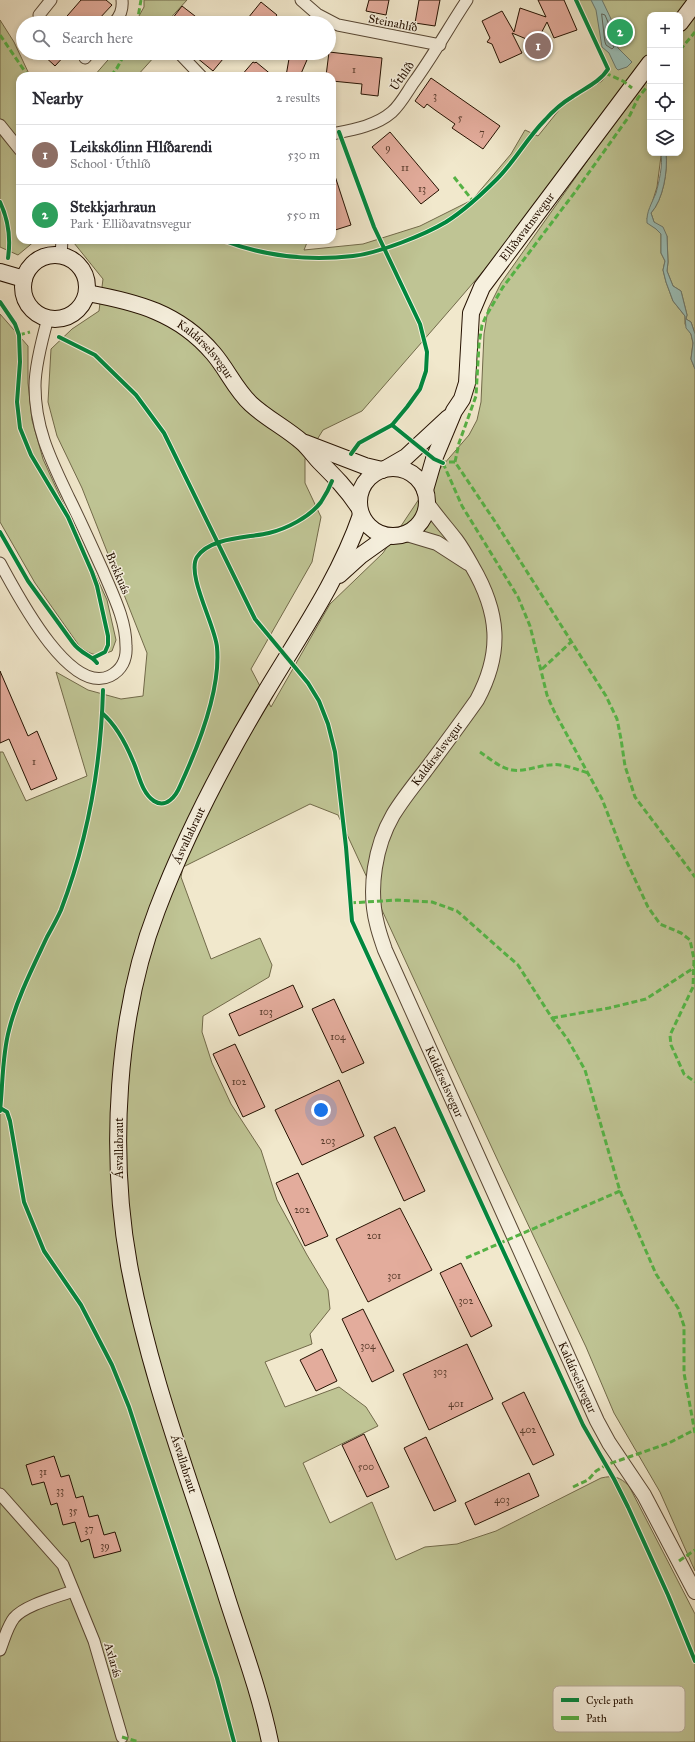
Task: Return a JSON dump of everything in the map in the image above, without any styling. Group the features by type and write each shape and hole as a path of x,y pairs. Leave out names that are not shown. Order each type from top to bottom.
{"main road":[{"path":"683,19 695,3"},
{"name":"Elliðavatnsvegur","path":"426,497 434,459 454,411 462,399 467,383 471,313 482,287 647,67"},
{"path":"61,247 69,257 82,268 88,284 87,293 80,308 73,314 57,319 48,318 40,315 28,304 24,292 24,279 29,268 37,260 61,247"},
{"path":"0,272 24,279"},
{"name":"Kaldárselsvegur","path":"87,293 143,305 164,314 183,325 199,337 214,354 239,391 250,403 302,442 348,490 360,510"},
{"name":"Elliðavatnsvegur","path":"384,469 406,457 454,411"},
{"name":"Kaldárselsvegur","path":"302,442 365,466 384,469"},
{"path":"397,468 406,470 414,475 421,482 426,497 424,518 418,526 407,534 398,536 388,536 374,531 366,524 360,510 359,495 362,486 369,478 384,469 397,468"},
{"name":"Ásvallabraut","path":"270,1742 259,1698 180,1453 143,1328 129,1263 120,1194 120,1098 124,1048 131,1000 155,915 175,862 212,786 238,738 332,582 352,540 360,510"},
{"name":"Ásvallabraut","path":"332,582 360,556 388,536"}],"street":[{"path":"39,15 51,0"},
{"path":"120,16 123,6 122,0"},
{"name":"Steinahlíð","path":"302,0 321,16"},
{"name":"Úthlíð","path":"336,133 370,124 391,112 400,103 440,45 467,0"},
{"name":"Steinahlíð","path":"336,24 440,45"},
{"path":"186,60 197,72"},
{"path":"0,125 16,145"},
{"name":"Brekkuás","path":"0,563 44,636 71,666 86,676 103,679 117,671 123,665 126,657 124,625 94,549 49,456 38,421 35,385 48,318"},
{"name":"Kaldárselsvegur","path":"426,497 457,540 480,579 489,598 493,615 494,639 492,661 486,684 477,700 408,793 393,816 382,838 376,859 374,883 376,923 385,950 597,1421 609,1443 644,1495 695,1592"},
{"name":"Kaldárselsvegur","path":"407,534 437,543 472,566"},
{"name":"Axlarás","path":"0,1494 63,1565 94,1641 122,1737"},
{"path":"0,1650 14,1618 23,1611 44,1601 73,1591"}],"green space":[{"path":"144,0 187,0 172,16 139,16 144,7"},
{"path":"574,0 690,0 680,12 647,12 647,56 515,234 362,411 323,430 305,459 305,483 321,517 312,562 251,669 271,707 330,604 383,553 437,472 469,435 477,420 481,402 484,334 488,309 501,283 647,76 647,156 661,156 657,187 647,219 661,234 661,253 665,261 663,270 666,282 673,301 685,316 685,324 691,334 693,343 691,359 695,369 695,1571 660,1492 614,1413 586,1347 338,815 310,804 183,867 181,877 211,959 260,938 272,965 269,977 203,1016 202,1032 212,1063 231,1104 261,1150 277,1200 328,1290 330,1309 310,1334 312,1344 265,1362 285,1407 339,1387 366,1407 378,1426 303,1463 330,1523 372,1502 396,1560 425,1547 457,1544 496,1531 601,1478 613,1477 623,1481 629,1486 695,1614 695,1742 0,1742 0,752 3,752 26,801 87,776 56,672 88,690 121,699 143,696 147,653 82,488 57,436 48,402 51,349 72,329 99,311 103,279 75,244 306,244 304,250 363,244 420,226 472,200 511,154 525,130 538,136 563,105 602,81 608,72"},
{"path":"695,12 695,334 691,322 686,319 687,315 681,291 673,286 667,271 667,236 654,222 651,213 659,201 662,193 666,168 666,156 683,156 683,28"},
{"path":"0,20 16,46 16,60 22,60 28,72 16,72 16,244 31,244 18,255 0,247"},
{"path":"108,60 151,60 141,72 97,72"},
{"path":"0,314 28,346 28,383 32,420 43,459 107,600 116,640 112,651 107,653 95,655 80,647 35,583 0,522"}],"water":[{"path":"591,0 602,0 612,21 614,28 613,36 618,48 632,62 627,67 618,70 609,53 602,47 596,10"},
{"path":"661,156 666,156 666,168 662,193 659,201 651,213 654,222 663,227 667,236 667,271 673,286 681,291 687,315 686,319 691,322 695,334 695,369 691,359 693,343 691,334 686,328 685,316 673,301 666,282 663,270 665,261 661,253 661,234 647,223 648,211 656,193"}],"building":[{"path":"81,0 106,0 112,5 102,16 67,16"},
{"path":"369,0 389,0 386,15 366,11"},
{"path":"419,0 440,0 435,26 415,23"},
{"path":"538,0 564,0 577,30 554,38 547,22 536,43 512,33 522,53 500,63 492,44 487,42 490,38 482,21 502,11 514,32 520,8 546,17"},
{"path":"261,2 277,15 276,16 250,16"},
{"path":"182,6 195,16 174,16"},
{"path":"336,53 382,58 378,96 361,94 362,84 336,81 336,72 326,72 328,60 336,60"},
{"path":"49,60 61,60 55,66"},
{"path":"200,60 222,60 213,71"},
{"path":"289,60 307,60 302,72 287,72"},
{"path":"253,62 256,62 268,72 244,72"},
{"path":"431,78 500,126 483,149 452,128 455,124 427,104 424,108 415,101"},
{"path":"390,132 439,190 421,204 372,147"},
{"path":"336,179 351,225 336,230"},
{"path":"0,671 28,736 37,731 57,779 31,790 9,739 0,743"},
{"path":"293,985 303,1007 239,1036 229,1014"},
{"path":"334,999 364,1063 342,1073 312,1009"},
{"path":"235,1044 265,1107 243,1117 213,1054"},
{"path":"339,1080 364,1136 302,1165 275,1110"},
{"path":"395,1127 425,1191 404,1201 374,1137"},
{"path":"298,1173 328,1236 305,1246 276,1183"},
{"path":"400,1208 432,1270 368,1302 336,1239"},
{"path":"461,1263 492,1326 471,1337 440,1273"},
{"path":"363,1309 394,1371 372,1382 342,1319"},
{"path":"467,1344 493,1399 429,1430 403,1374"},
{"path":"322,1349 337,1381 316,1391 300,1360"},
{"path":"524,1392 554,1455 533,1465 502,1403"},
{"path":"364,1434 389,1487 367,1497 342,1445"},
{"path":"426,1437 456,1501 434,1511 404,1448"},
{"path":"54,1456 61,1477 69,1475 76,1498 83,1496 89,1517 98,1515 104,1535 115,1532 121,1551 94,1558 89,1539 81,1542 75,1522 63,1525 57,1503 51,1505 44,1482 32,1485 26,1465"},
{"path":"529,1473 539,1496 475,1525 465,1503"}],"marked path":[{"path":"138,16 141,0"},
{"path":"682,48 695,32"},
{"path":"0,35 16,58"},
{"path":"17,60 25,72"},
{"path":"114,72 121,60"},
{"path":"605,73 623,81 632,88"},
{"path":"455,462 459,443 476,396 479,344 482,325 486,316 503,287 575,192 630,115 638,98 649,84"},
{"path":"454,177 473,201"},
{"path":"19,335 30,332"},
{"path":"440,462 455,462 496,523 606,696 617,719 625,766 635,797 695,877"},
{"path":"443,463 462,506 518,597 530,626 547,695 554,711 602,799 625,858 648,907 660,924 681,933 690,940 694,959 693,987 670,1035 671,1045 684,1074 695,1082"},
{"path":"542,669 571,642"},
{"path":"480,752 499,765 512,770 559,765 588,773"},
{"path":"350,903 397,900 432,902 457,911 518,965 568,1040 585,1070 620,1191 656,1274 678,1308 684,1326 684,1373 695,1433"},
{"path":"552,1018 609,1008 646,999 695,967"},
{"path":"466,1258 620,1191"},
{"path":"573,1487 588,1480 596,1471 606,1465 669,1443 694,1430"},
{"path":"679,1561 695,1550"},
{"path":"122,1737 139,1742"}],"cycle path":[{"path":"235,244 254,250 286,256 320,258 353,256 375,251 414,238 446,222 460,212 473,202 510,165 554,110 568,99 601,78 608,69 576,0"},
{"path":"339,132 374,227 420,324 427,352 426,371 420,389 407,407 392,425 359,443 351,454"},
{"path":"0,202 8,230 8,258"},
{"path":"0,302 15,324 19,335 20,362 17,402 20,428 31,455 68,517 97,586 108,636 108,645 105,652 93,658"},
{"path":"59,337 95,355 136,395 164,433 255,619 308,683 319,701 328,724 335,752 346,847 352,921 583,1425 628,1507 668,1595 695,1661"},
{"path":"392,425 434,459 443,463"},
{"path":"102,713 117,729 133,761 146,793 158,803 163,803 170,800 178,790 201,736 212,699 215,681 217,647 195,575 197,557 203,550 220,542 269,533 283,529 297,522 311,513 321,502 332,481"},
{"path":"0,532 28,581 73,643 79,650 97,663"},
{"path":"0,1111 5,1050 12,1018 31,971 61,910 79,856 86,829 96,774 102,718 103,690"},
{"path":"0,1108 7,1112 10,1121 24,1202 44,1251 81,1305 112,1365 129,1407 217,1678 234,1742"}],"place":[{"name":"Stekkjarhraun","path":"620,32"},
{"name":"Leikskólinn Hlíðarendi","path":"538,46"}]}
